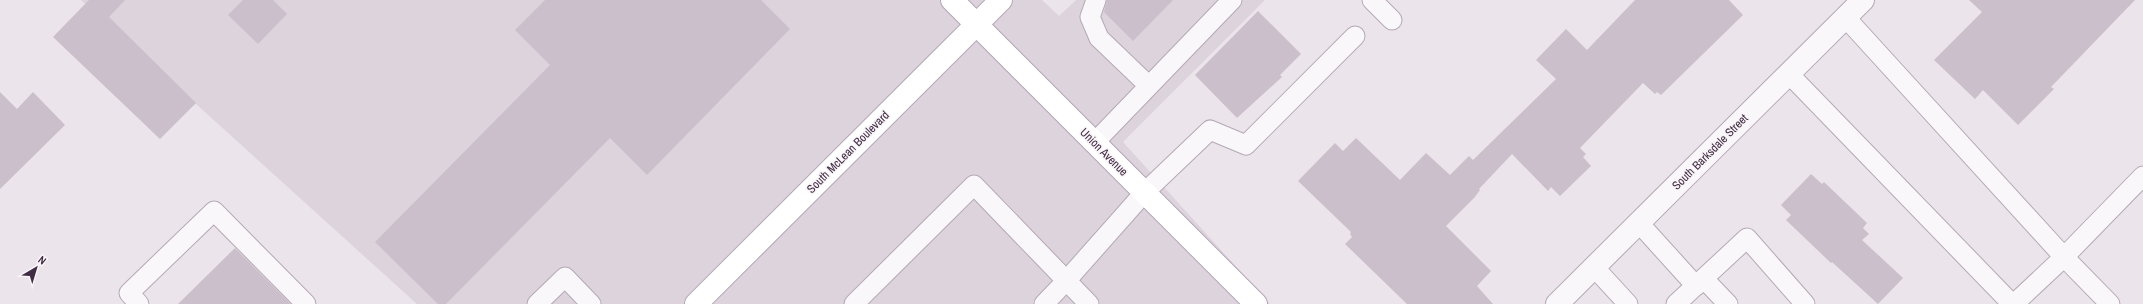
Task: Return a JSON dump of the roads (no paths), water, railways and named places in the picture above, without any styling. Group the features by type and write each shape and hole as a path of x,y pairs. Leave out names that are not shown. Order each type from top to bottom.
{"main road":[{"name":"Union Avenue","path":"952,0 1256,304"},
{"name":"South McLean Boulevard","path":"696,304 1000,0"}],"street":[{"name":"South Barksdale Street","path":"1557,304 1863,0"}],"lane":[{"path":"1096,0 1090,17 1099,38 1148,85"},
{"path":"1372,0 1392,20"},
{"path":"1095,142 1230,1"},
{"path":"1846,18 2064,257 2110,304"},
{"path":"1044,304 1144,192 1210,130 1246,145 1354,36"},
{"path":"1789,74 2013,304 2064,257 2143,176"},
{"path":"854,304 974,185 1089,304"},
{"path":"140,304 129,293 214,211 306,304"},
{"path":"1639,222 1700,282 1728,304"},
{"path":"1676,304 1747,238 1805,304"},
{"path":"1594,267 1628,304"},
{"path":"537,304 565,277 591,304"}]}
